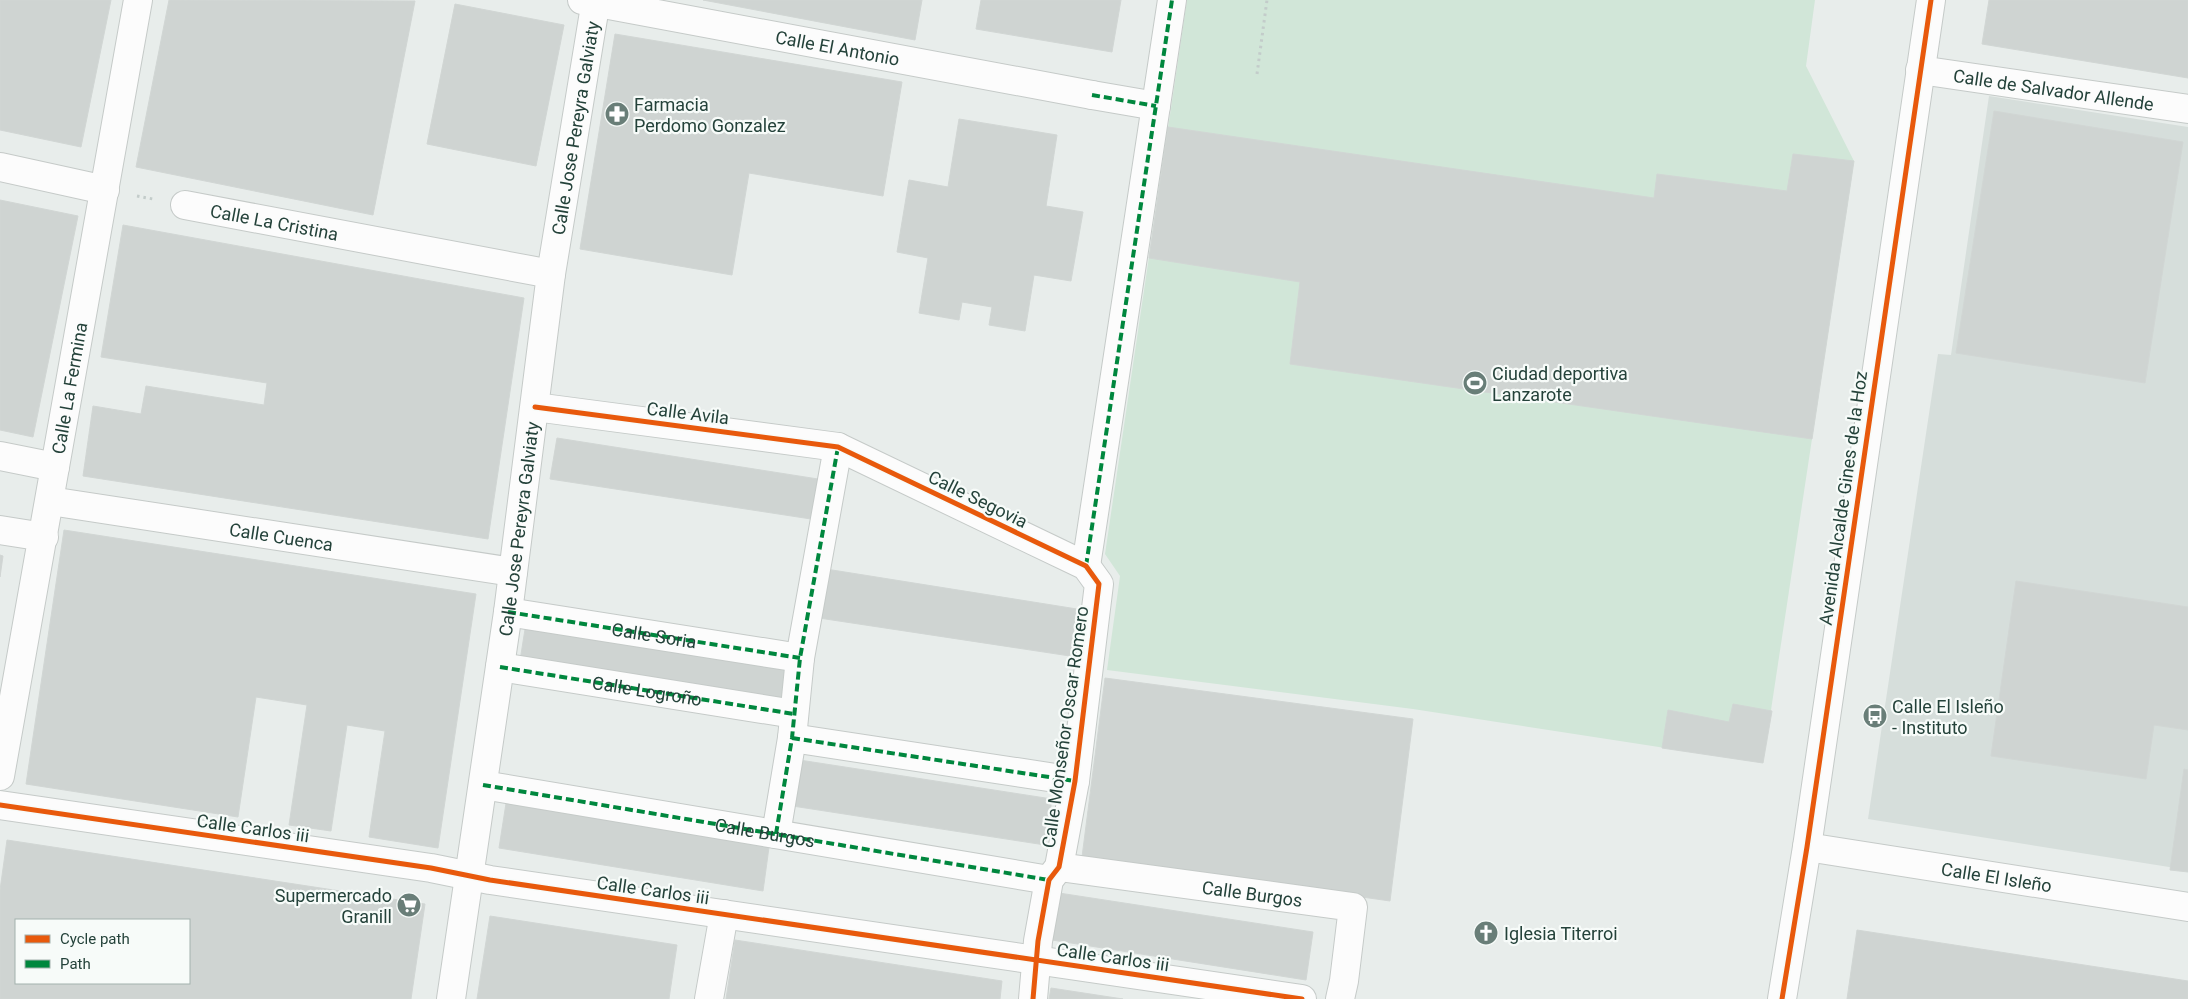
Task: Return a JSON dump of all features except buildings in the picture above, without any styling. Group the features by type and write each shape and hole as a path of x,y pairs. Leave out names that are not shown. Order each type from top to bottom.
{"street":[{"name":"Calle La Fermina","path":"0,776 138,0"},
{"name":"Calle Monseñor Oscar Romero","path":"1032,999 1038,940 1074,781 1092,575 1172,0"},
{"name":"Avenida Alcalde Gines de la Hoz","path":"1782,999 1807,847 1931,0"},
{"name":"Calle El Antonio","path":"591,1 1156,106"},
{"name":"Calle Jose Pereyra Galviaty","path":"451,999 508,612 551,274 591,1"},
{"name":"Calle de Salvador Allende","path":"1920,70 2188,108"},
{"path":"0,167 105,190"},
{"name":"Calle La Cristina","path":"184,205 551,274"},
{"name":"Calle Avila","path":"534,407 838,447"},
{"path":"776,834 793,726 800,658 838,447"},
{"name":"Calle Segovia","path":"838,447 1092,575"},
{"path":"0,456 55,467"},
{"name":"Calle Cuenca","path":"50,501 513,572"},
{"path":"0,530 44,537"},
{"name":"Calle Soria","path":"508,612 800,658"},
{"name":"Calle Logroño","path":"500,667 1074,781"},
{"name":"Calle Burgos","path":"483,785 776,834 1054,874 1353,907 1340,999"},
{"name":"Calle Carlos iii","path":"0,805 1292,998"},
{"name":"Calle El Isleño","path":"1807,847 2188,907"},
{"path":"710,999 724,914"}],"path":[{"path":"1257,74 1267,0"},
{"path":"105,190 184,205"}],"shaded area":[{"path":"1989,96 2188,127 2188,870 1868,819 1938,354 1951,355"}],"green space":[{"name":"Ciudad deportiva Lanzarote","path":"1187,0 1815,0 1806,66 1854,161 1763,763 1413,709 1107,670 1120,576 1105,554"}],"marked path":[{"path":"1086,566 1172,0"},
{"path":"1092,95 1156,106"},
{"path":"776,834 792,738 800,658 838,447"},
{"path":"508,612 800,658"},
{"path":"500,667 794,714"},
{"path":"792,738 1075,781"},
{"path":"483,785 1049,880"}],"cycle path":[{"path":"1782,999 1807,847 1931,0"},
{"path":"535,407 838,447 1086,566 1099,584 1075,781 1059,867 1049,880 1038,941 1033,999"},
{"path":"0,805 431,868 490,880 1302,999"}],"place":[{"name":"Farmacia Perdomo Gonzalez","path":"617,114"},
{"name":"Ciudad deportiva Lanzarote","path":"1475,383"},
{"name":"Calle El Isleño - Instituto","path":"1875,716"},
{"name":"Supermercado Granill","path":"409,905"},
{"name":"Iglesia Titerroi","path":"1486,933"}]}
